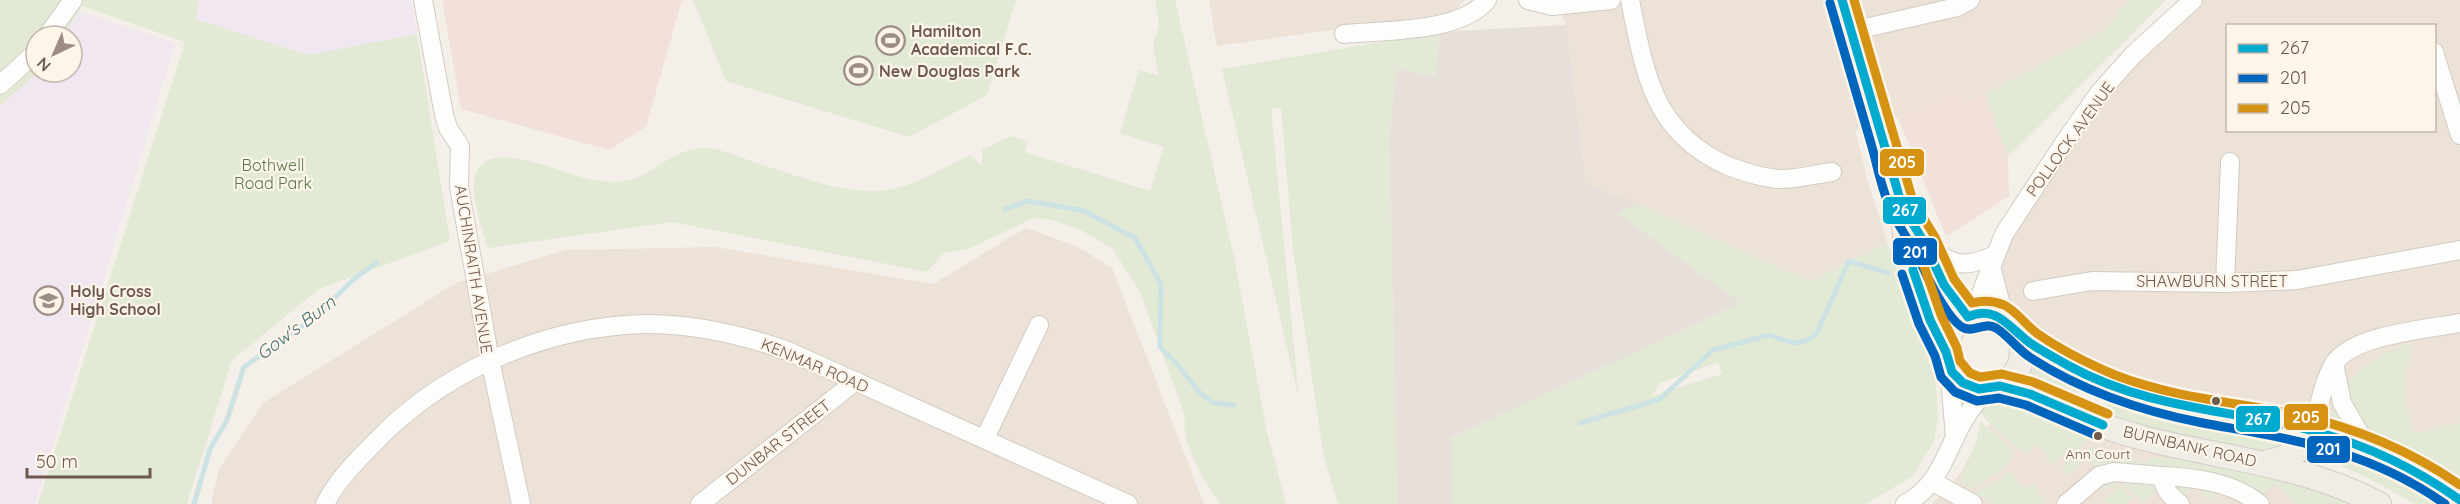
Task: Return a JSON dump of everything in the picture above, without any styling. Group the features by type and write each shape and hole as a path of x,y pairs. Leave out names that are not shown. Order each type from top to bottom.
{"main road":[{"path":"1842,0 1902,206 1906,245 1914,275 1947,358 1963,383 1971,387 1994,388 2013,377 2021,364 2022,348 2012,327"},
{"path":"1902,206 1924,242 1944,285 1970,315"},
{"path":"1947,358 1952,331 1970,315 1991,314 2080,373 2135,394 2176,405 2313,431 2368,448 2414,469 2460,500"},
{"name":"BURNBANK ROAD","path":"1994,388 2030,394 2091,422 2146,438 2264,463 2328,481 2379,504"},
{"path":"2264,463 2295,454 2305,446 2313,431"},
{"path":"2313,431 2314,450 2328,481"}],"street":[{"path":"56,24 73,0"},
{"name":"AUCHINRAITH AVENUE","path":"423,0 444,115 448,128 460,146 459,187 490,360 521,504"},
{"path":"1344,34 1444,25 1472,14 1488,0"},
{"path":"1528,0 1552,6 1611,0"},
{"path":"1630,0 1652,89 1672,124 1687,141 1700,152 1737,170 1764,177 1782,179 1832,171"},
{"path":"1852,31 1957,7 1970,0"},
{"name":"POLLOCK AVENUE","path":"1970,315 2004,234 2099,93 2133,55 2193,0"},
{"path":"2436,58 2460,135"},
{"path":"0,85 24,63"},
{"path":"2224,283 2230,162"},
{"path":"1924,242 1944,258 1957,264 1993,260 2012,327"},
{"name":"SHAWBURN STREET","path":"2033,291 2092,281 2224,283 2297,280 2460,250"},
{"path":"2313,431 2326,380 2334,363 2352,347 2374,340 2460,322"},
{"name":"KENMAR ROAD","path":"325,504 347,474 395,422 442,386 490,360 529,346 579,332 646,324 724,333 756,340 985,438 1121,502"},
{"path":"985,438 1039,325"},
{"path":"1947,358 1955,438"},
{"path":"2334,363 2342,403 2368,448"},
{"name":"DUNBAR STREET","path":"702,504 856,381"},
{"path":"1905,504 1933,482 1978,399 1994,388"},
{"path":"2066,504 2099,476 2114,472 2213,481 2236,488 2260,504"},
{"path":"2163,476 2163,485 2167,492 2180,504"},
{"path":"1933,482 1973,504"}],"shaded area":[{"path":"199,0 411,0 417,34 308,55 196,19"},
{"path":"442,0 682,0 646,127 609,150 461,109"},
{"path":"1209,0 1465,0 1452,13 1217,46"},
{"path":"1555,0 2129,0 2105,30 1985,95 1963,104 1957,94 1898,117 1855,130 1887,242 1810,281 1586,184 1566,25"},
{"path":"2193,0 2460,0 2460,500 2331,430 2135,395 2034,345 2004,299 1999,273 2004,234 2062,146"},
{"name":"Holy Cross High School","path":"74,10 175,43 35,504 0,504 0,95 24,80 24,84 84,84 84,24 64,24"},
{"path":"1566,25 1586,184 1637,204 1619,214 1741,303 1451,438 1451,504 1397,504 1389,139 1396,68 1435,76 1440,32"},
{"path":"1958,93 1964,103 1985,95 2008,157 2009,196 1946,237 1898,117"},
{"path":"1026,228 1076,246 1112,268 1204,504 211,504 219,469 263,403 456,283 566,250 715,247 933,284"},
{"path":"2004,400 2355,504 1932,504 1958,476"}],"green space":[{"name":"Bothwell Road Park","path":"0,0 199,0 196,19 308,55 417,34 450,241 319,289 232,360 187,504 38,504 185,42 82,6 71,24 24,24 25,84 0,106"},
{"name":"New Douglas Park","path":"693,0 1016,0 987,95 909,137 726,81"},
{"path":"1155,0 1175,0 1235,262 1267,432 1286,504 1220,504 1195,462 1190,449 1184,426 1185,416 1140,292 1112,248 1081,230 1052,220 1034,218 968,249 944,253 927,272 672,222 488,248 476,205 474,182 481,165 491,159 519,159 595,180 617,182 639,177 686,151 711,148 839,188 876,191 894,189 912,183 970,155 982,166 982,150 1010,136 1028,141 1025,152 1150,191 1164,147 1120,133 1139,70 1159,76 1153,46 1159,24"},
{"path":"2129,0 2166,0 2008,157 1985,95 2105,30"},
{"path":"1440,32 1435,76 1396,69 1389,139 1397,504 1338,504 1323,453 1293,250 1281,108 1271,109 1299,399 1222,69"},
{"path":"1637,204 1810,281 1887,242 1936,380 1938,420 1934,441 1913,476 1866,504 1451,504 1451,438 1741,303 1618,214","holes":["1718,362 1722,374 1652,396 1660,383"]},
{"path":"2411,342 2413,345 2407,368 2406,389 2413,434 2460,423 2460,486 2425,458 2366,425 2356,415 2349,402 2350,382 2361,370 2378,358"},
{"path":"2034,355 2081,383 2073,405 2022,382 2031,370"},
{"path":"2108,394 2288,436 2285,450 2262,453 2102,416"},
{"path":"2003,398 2082,429 2080,434 2089,438 2088,442 2051,463 2040,444 2026,452 2022,451 1988,422 1979,410 1988,402"},
{"path":"2332,410 2337,410 2347,430 2328,425"},
{"path":"1980,421 2014,451 2007,464 1989,478 1969,489 1961,479 1976,443"},
{"path":"2092,448 2145,463 2147,458 2194,459 2280,476 2358,504 2298,504 2274,483 2262,495 2210,474 2122,464 2098,468 2086,457 2069,476 2063,467 2064,463"},
{"path":"2338,448 2395,470 2449,504 2415,504 2333,462"},
{"path":"2012,472 2022,489 2034,483 2045,504 1997,504 1975,493"},
{"path":"2115,478 2151,481 2156,488 2144,502 2118,479 2107,490 2100,483"},
{"path":"2119,485 2132,497 2126,504 2109,502 2101,504"},
{"path":"2179,485 2216,492 2217,496 2212,502 2198,489 2192,489 2183,498 2176,491"}],"waterway":[{"path":"1005,209 1028,201 1082,210 1135,238 1161,284 1160,347 1180,367 1198,391 1213,403 1234,405"},
{"path":"1580,423 1660,399 1713,350 1769,335 1793,343 1806,341 1816,335 1849,261 1888,273"},
{"name":"Gow's Burn","path":"194,504 210,449 227,420 244,367 315,317 353,280 376,263"}],"transit line":[{"name":"267","path":"1842,0 1902,206 1924,242 1944,285 1968,317 1987,313 1995,316 2030,343 2069,366 2099,381 2130,392 2191,407 2285,424 2355,444 2426,478 2460,500"},
{"name":"205","path":"1854,0 1913,201 1935,237 1954,279 1972,303 1988,301 2004,305 2047,340 2115,375 2182,394 2320,420 2403,451 2460,485"},
{"name":"201","path":"1830,3 1889,204 1937,296 1950,315 1962,327 1970,329 1992,326 2031,358 2051,370 2114,399 2157,413 2328,449 2387,471 2416,485 2445,504"},
{"name":"205","path":"1924,266 1941,315 1957,348 1960,361 1970,373 1980,377 2002,374 2033,382 2108,414"},
{"name":"267","path":"1913,270 1930,320 1946,352 1952,372 1963,383 1979,389 2000,386 2030,394 2103,425"},
{"name":"201","path":"1902,274 1919,324 1935,356 1941,377 1955,392 1977,401 1999,398 2026,405 2098,436"}],"place":[{"name":"Hamilton Academical F.C.","path":"890,40"},
{"name":"New Douglas Park","path":"858,71"},
{"name":"Holy Cross High School","path":"49,300"},
{"name":"Ann Court","path":"2098,436"}]}
